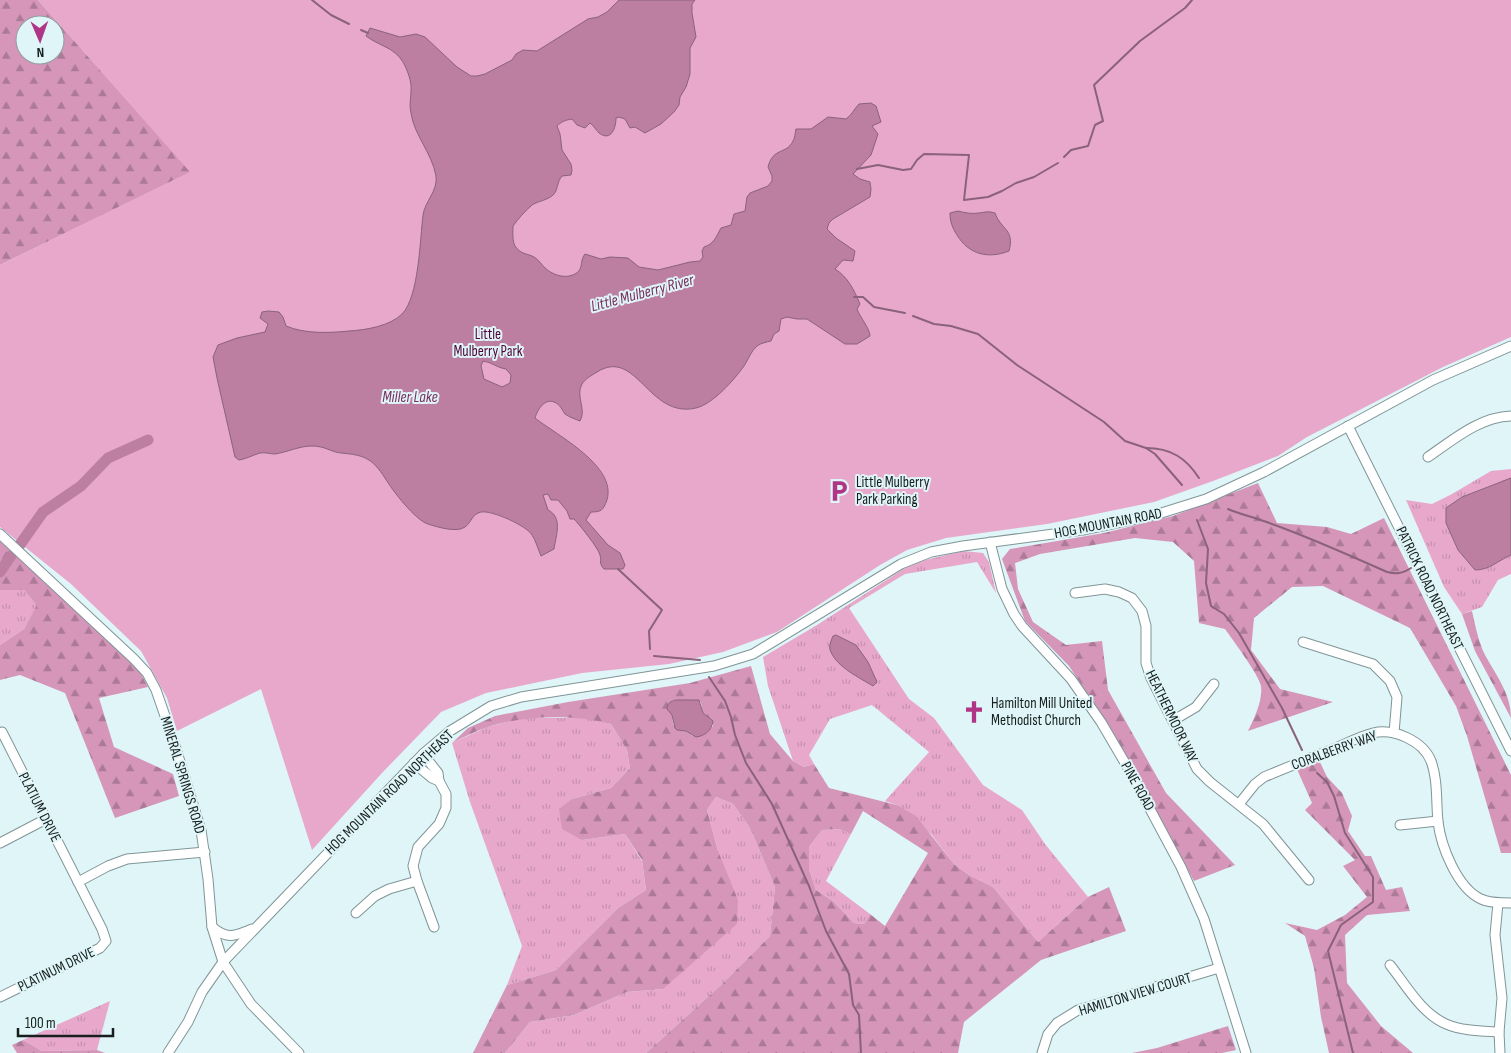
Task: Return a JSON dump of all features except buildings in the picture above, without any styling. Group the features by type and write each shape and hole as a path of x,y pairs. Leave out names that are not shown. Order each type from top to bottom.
{"street":[{"name":"HOG MOUNTAIN ROAD","path":"698,670 753,654 901,564 931,552 1083,530 1155,515 1206,499 1237,486 1433,380 1511,346"},
{"path":"1428,457 1470,429 1488,420 1511,416"},
{"name":"PATRICK ROAD NORTHEAST","path":"1348,426 1511,751"},
{"name":"MINERAL SPRINGS ROAD","path":"0,534 147,673 156,690 201,830 205,852 212,928 223,962 251,1004 299,1053"},
{"name":"PINE ROAD","path":"990,542 1002,589 1014,614 1022,626 1071,680 1101,722 1169,842 1204,919 1246,1053"},
{"name":"HEATHERMOOR WAY","path":"1075,593 1106,589 1132,598 1142,611 1146,626 1146,663 1151,678 1174,720 1197,769 1210,782 1263,824 1309,880"},
{"path":"1303,642 1373,664 1390,681 1397,697 1394,733"},
{"name":"HOG MOUNTAIN ROAD NORTHEAST","path":"168,1053 188,1022 202,992 223,962 414,764 450,731 491,706 521,697 698,670"},
{"path":"1174,720 1196,707 1214,684"},
{"name":"PLATIUM DRIVE","path":"2,732 78,882"},
{"name":"CORALBERRY WAY","path":"1239,804 1255,784 1264,777 1374,732 1394,733 1414,742 1430,759 1434,772 1438,821 1446,850 1459,880 1468,890 1481,899 1493,903 1510,903"},
{"path":"424,754 438,773 439,781 446,794 446,808 439,824 418,848 413,866 416,881 434,927"},
{"path":"414,764 439,781"},
{"path":"0,843 46,819"},
{"path":"1400,826 1438,821"},
{"path":"78,882 108,866 127,859 205,852"},
{"path":"356,913 375,896 389,889 416,881"},
{"name":"PLATINUM DRIVE","path":"0,997 100,948 106,941 102,929 78,882"},
{"path":"1498,903 1495,935 1502,998 1499,1032 1500,1053"},
{"path":"212,928 230,936 254,928"},
{"path":"1390,964 1424,1008 1445,1023 1466,1029 1499,1032"},
{"name":"HAMILTON VIEW COURT","path":"1042,1053 1048,1034 1053,1028 1078,1010 1219,968"}],"green space":[{"path":"0,0 38,0 51,15 15,15 15,65 65,65 65,30 191,172 0,265"},
{"name":"Little Mulberry Park","path":"38,0 1511,0 1511,337 1443,367 1307,437 1278,456 1154,502 1047,524 946,538 907,550 880,565 777,632 723,652 669,664 582,673 486,693 441,712 312,850 261,689 177,731 167,698 141,651 71,584 0,527 0,265 190,172 65,31 65,15 51,15"},
{"path":"1511,469 1511,478 1462,497 1446,509 1446,523 1458,550 1475,570 1489,567 1511,555 1511,574 1498,580 1482,607 1462,614 1444,587 1406,500 1432,504 1491,471"},
{"path":"1258,483 1277,523 1327,527 1351,534 1384,518 1511,775 1511,853 1501,853 1467,736 1456,706 1410,628 1323,586 1292,587 1254,618 1251,650 1280,689 1333,702 1248,731 1259,703 1261,686 1251,666 1225,629 1199,623 1194,561 1173,542 1135,538 1040,554 1015,563 1018,589 1033,622 1066,645 1102,641 1108,690 1166,793 1235,865 1194,881 1111,729 1069,666 1025,621 1002,559 1010,549 1104,533 1173,516"},
{"path":"0,541 71,603 140,672 148,687 99,698 114,747 173,774 179,796 115,818 65,693 20,675 0,680 0,645 24,629 37,605 24,590 0,590"},
{"path":"964,551 983,553 989,562 996,593 977,562 905,574 849,608 909,699 934,718 983,785 1022,810 1045,844 1088,897 1038,942 993,887 969,875 954,864 931,834 897,805 885,801 929,752 872,705 830,719 809,755 814,764 804,767 793,761 768,686 763,657 817,625 905,568 925,560","holes":["836,635 845,640 844,667"]},
{"path":"0,590 24,590 38,605 24,629 0,645"},
{"path":"1472,611 1484,653 1508,700 1511,718 1475,651 1462,614"},
{"path":"751,666 770,734 793,761 804,767 814,764 829,788 897,805 916,816 954,864 969,875 993,887 1038,942 1088,897 1109,887 1126,931 1041,960 964,1022 958,1053 646,1053 721,985 770,936 775,887 750,828 733,804 716,797 707,810 718,851 738,900 737,924 663,989 627,992 574,1015 530,1022 505,1053 473,1053 507,985 556,970 618,908 646,890 642,860 625,834 582,840 562,829 559,809 572,799 611,788 630,768 627,750 611,724 565,717 533,718 488,727 452,743 468,728 495,716 568,702 690,683","holes":["699,700 703,713 713,721 713,726 705,734 693,736 686,731 680,731 673,724 671,701","863,811 928,853 885,926 870,914 864,924 854,923 833,901 816,890 809,869 809,847 822,830 839,829 851,834"]},
{"path":"521,718 590,718 611,724 627,750 630,768 611,788 572,799 582,840 625,834 642,861 646,890 618,908 556,970 507,985 522,946 470,802 452,743 487,727"},
{"path":"1319,760 1327,777 1342,793 1352,816 1348,831 1365,856 1371,856 1386,890 1402,887 1410,911 1367,915 1345,935 1347,983 1381,1026 1413,1053 1329,1053 1321,1017 1314,968 1305,936 1285,923 1317,930 1345,915 1367,897 1343,866 1355,860 1305,810 1312,803 1296,767"},
{"path":"716,797 733,804 750,828 775,887 770,936 721,985 646,1053 505,1053 530,1022 574,1015 627,992 663,989 718,851 707,810"},
{"path":"839,829 851,834 826,881 870,914 864,924 854,923 833,901 816,890 809,869 809,847 822,830"},
{"path":"110,1001 97,1050 42,1051 23,1040"},
{"path":"1228,1026 1236,1050 1222,1053 1132,1053 1157,1048"},
{"path":"23,1040 42,1051 97,1050 105,1053 17,1053 12,1045"}],"water":[{"name":"Miller Lake","path":"619,0 695,0 692,4 692,13 696,37 690,48 690,74 686,87 674,112 661,124 645,133 635,127 630,128 625,119 619,117 616,118 612,133 607,136 599,133 590,123 585,128 577,125 572,119 563,121 557,126 562,150 571,164 571,175 562,176 554,194 532,205 513,226 513,241 517,249 536,258 545,268 561,276 570,276 578,272 585,254 601,259 610,257 628,258 639,267 658,270 700,261 703,257 702,251 704,247 712,242 721,228 731,225 734,214 745,211 747,197 750,193 768,186 772,181 768,167 770,161 773,156 790,145 796,129 811,129 828,117 846,119 859,104 871,103 876,106 881,122 872,126 878,134 871,155 853,174 860,179 870,182 870,197 833,219 827,229 836,238 855,251 853,261 843,260 835,269 844,276 853,289 860,304 857,309 870,336 857,344 845,344 807,319 787,317 781,319 779,331 774,334 771,341 757,346 740,372 723,391 703,406 696,408 680,409 666,403 654,395 633,375 623,369 611,367 597,372 582,384 580,393 582,416 580,421 565,414 554,402 544,403 535,418 583,453 603,475 608,487 607,500 602,510 591,512 586,520 608,545 620,553 625,565 623,569 604,569 599,552 588,537 574,519 570,519 567,511 558,500 551,500 548,494 543,495 548,510 556,517 557,533 554,549 541,556 535,540 529,531 517,523 493,513 478,513 461,529 442,528 428,524 417,517 404,504 376,466 367,459 356,455 312,446 275,454 260,453 239,460 235,457 213,357 218,345 237,338 265,332 268,324 260,318 262,312 268,311 279,312 286,326 309,332 341,332 377,327 391,322 402,314 408,306 412,295 418,267 424,210 435,186 436,176 431,160 413,121 410,107 411,83 406,68 395,53 366,36 370,28 400,37 416,34 425,37 457,67 471,76 477,76 485,74 512,60 516,54 523,50 537,51 588,19 598,17 607,12","holes":["483,361 506,369 511,375 510,383 502,387 484,379 481,366"]},
{"path":"958,211 995,213 1009,234 1009,251 987,255 967,247 957,235 951,222 950,213"},
{"path":"144,439 148,440 147,445 138,447 132,452 127,449 129,444"},
{"path":"1511,478 1511,555 1489,567 1475,570 1458,550 1446,523 1446,508 1462,497"},
{"path":"836,635 856,645 868,662 877,682 873,686 838,663 830,650 833,636"},
{"path":"699,700 703,713 713,721 708,732 696,737 686,731 675,728 672,715 667,709 672,701"}],"waterway":[{"path":"312,0 331,15 349,24"},
{"name":"Little Mulberry River","path":"1064,157 1071,150 1088,146 1095,125 1103,121 1094,85 1140,41 1185,8 1192,0"},
{"path":"361,30 368,33"},
{"name":"Little Mulberry River","path":"857,169 878,165 903,170 911,169 924,154 969,155 964,200 988,197 1016,183 1034,177 1058,163"},
{"path":"854,297 863,297 874,307 905,313"},
{"path":"913,316 934,324 951,326 978,334 1017,365 1104,422 1125,441 1146,448 1155,454 1182,485"},
{"name":"Little Mulberry River","path":"19,546 43,512 81,486 108,458 148,440"},
{"path":"1146,448 1170,452 1189,465 1199,478"},
{"path":"1228,509 1301,535 1387,572 1399,573 1411,568"},
{"path":"1197,520 1208,549 1206,583 1211,606 1224,614 1239,633 1282,708 1302,750"},
{"name":"Little Mulberry River","path":"0,572 11,556"},
{"path":"618,569 662,610 649,631 650,649"},
{"path":"654,656 700,660"},
{"path":"709,677 725,701 746,763 772,804 809,886 826,931 849,974 853,1005 859,1015 861,1053"},
{"path":"1317,773 1327,782 1334,796 1345,833 1373,877 1373,902 1341,925 1328,951 1353,1053"}],"place":[{"name":"Little Mulberry Park Parking","path":"839,491"},
{"name":"Hamilton Mill United Methodist Church","path":"974,712"}]}
